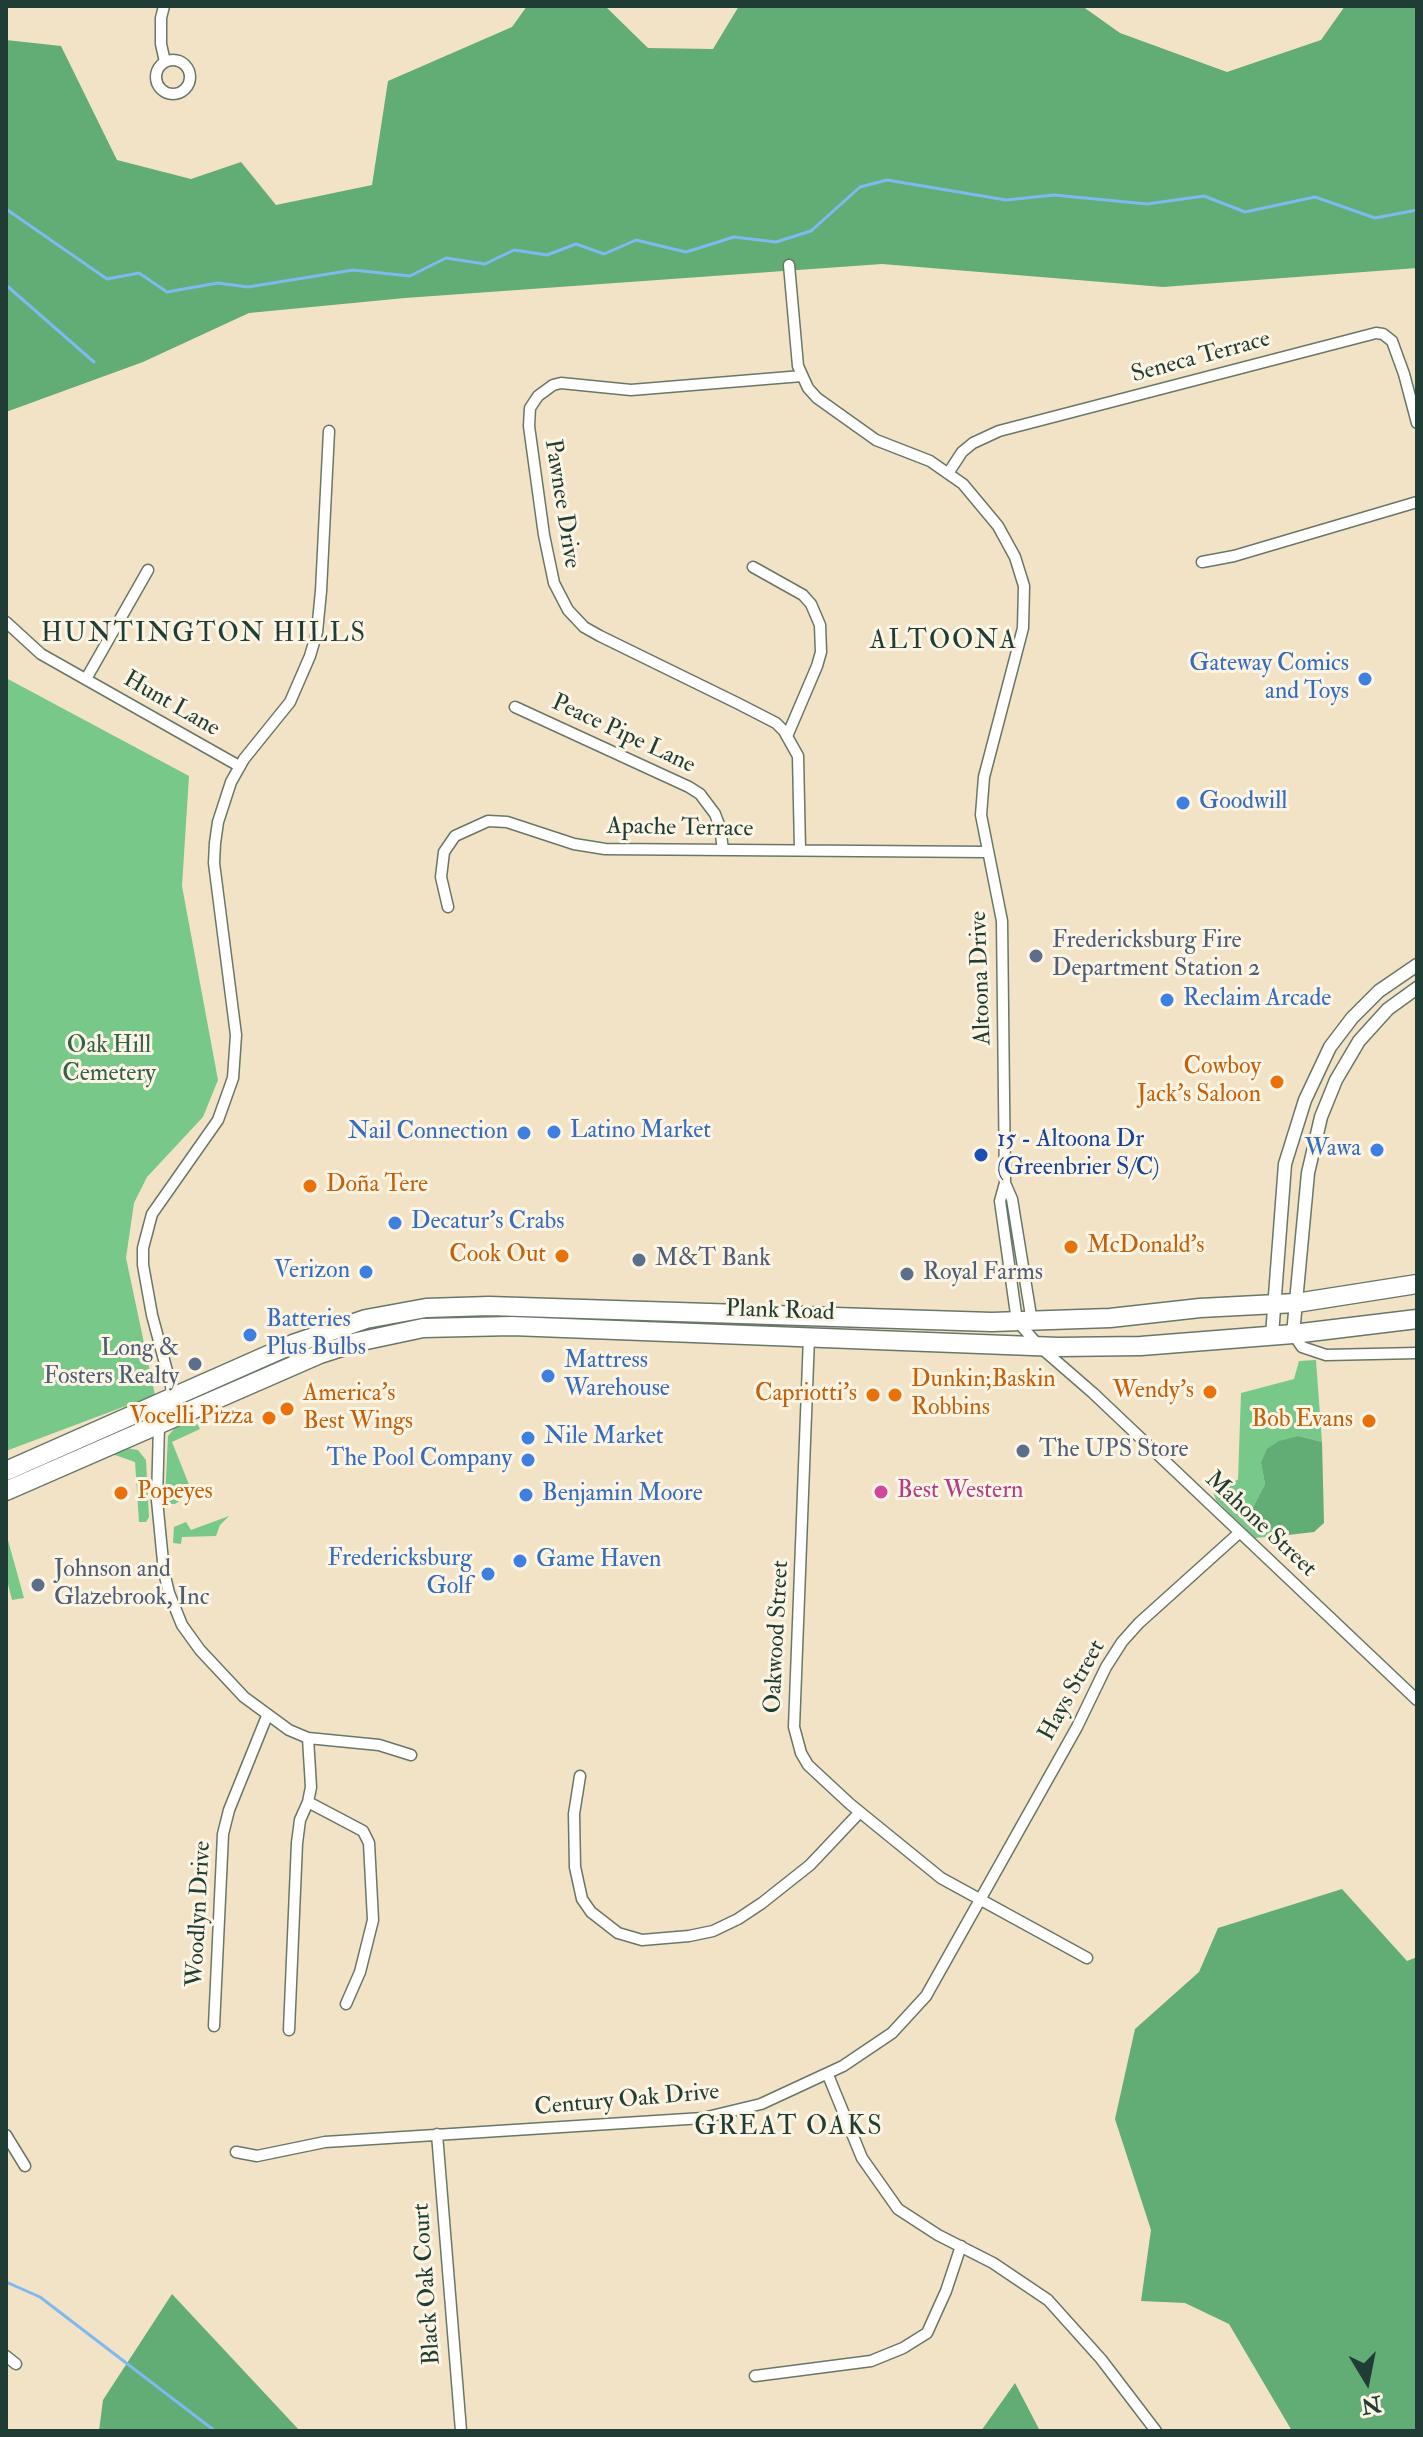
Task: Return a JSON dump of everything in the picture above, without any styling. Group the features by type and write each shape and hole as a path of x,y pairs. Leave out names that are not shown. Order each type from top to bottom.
{"highway":[{"name":"Plank Road","path":"6,1471 304,1340 357,1322 404,1311 478,1306 919,1322 1024,1321 1110,1318 1200,1308 1296,1303 1417,1284"},
{"path":"667,1332 699,1324 705,1314"},
{"path":"735,1334 741,1325 763,1316"},
{"name":"Plank Road","path":"6,1491 337,1348 408,1330 475,1325 1040,1347 1141,1346 1293,1334 1417,1319"}],"street":[{"path":"164,6 161,44 165,62"},
{"path":"789,265 793,326 802,376"},
{"name":"Seneca Terrace","path":"949,472 962,452 986,436 1376,333 1392,341 1417,423"},
{"name":"Altoona Drive","path":"802,376 817,398 876,440 930,461 949,472 998,526 1015,557 1024,586 1023,628 981,796 981,815 998,892 1003,938 1005,1183 1000,1201 1024,1321"},
{"name":"Pawnee Drive","path":"788,734 763,716 584,627 568,610 560,597 552,571 529,426 530,408 538,396 561,383 631,390 802,376"},
{"path":"329,431 317,632 290,702 239,766 225,799 215,843 214,863 236,1035 233,1078 212,1130 155,1207 143,1248 145,1279 174,1397 159,1425 157,1500 164,1572 182,1625 200,1650 244,1697 267,1716 308,1738 379,1745 411,1755"},
{"path":"1202,562 1234,556 1417,502"},
{"path":"753,567 803,595 811,604 820,625 821,652 817,666 788,734 799,765 800,850"},
{"path":"86,679 148,570"},
{"name":"Hunt Lane","path":"6,622 41,654 239,766"},
{"name":"Peace Pipe Lane","path":"515,707 700,794 715,814 723,850"},
{"name":"Apache Terrace","path":"448,907 441,877 444,852 455,836 488,821 507,822 587,846 987,852"},
{"path":"1272,1335 1285,1164 1314,1077 1330,1047 1352,1018 1379,991 1417,965"},
{"path":"1417,988 1388,1009 1359,1041 1328,1098 1308,1173 1293,1334 1302,1347 1326,1355 1417,1353"},
{"path":"1024,1321 1040,1347"},
{"name":"Oakwood Street","path":"809,1337 794,1727 796,1741 808,1765 915,1858 949,1883 1087,1958"},
{"name":"Mahone Street","path":"1040,1347 1093,1393 1417,1700"},
{"name":"Hays Street","path":"980,1900 1122,1642 1239,1533"},
{"name":"Woodlyn Drive","path":"214,2026 223,1834 229,1810 267,1716"},
{"path":"289,2030 297,1843 300,1820 311,1787 308,1738"},
{"path":"580,1776 574,1814 575,1867 582,1899 591,1912 618,1933 642,1940 713,1931 738,1919 810,1865 860,1812"},
{"path":"308,1802 363,1831 369,1843 373,1920 370,1942 346,2004"},
{"name":"Century Oak Drive","path":"236,2152 257,2156 325,2142 703,2118 761,2104 828,2075 892,2033 926,1996 980,1900"},
{"path":"828,2075 862,2158 898,2209 993,2263 1048,2300 1101,2359 1156,2431"},
{"name":"Black Oak Court","path":"437,2134 461,2431"},
{"path":"6,2135 25,2166"},
{"path":"755,2376 871,2361 903,2348 927,2333 946,2291 961,2246"},
{"path":"6,2356 16,2364"}],"green space":[{"path":"527,6 605,6 648,48 713,49 739,6 1082,6 1120,33 1227,72 1321,40 1345,6 1417,6 1417,268 1163,287 882,264 405,298 249,313 143,362 6,412 6,40 61,46 117,160 191,179 241,162 276,205 372,185 388,81 512,27"},
{"name":"Oak Hill Cemetery","path":"6,678 189,776 182,886 218,1080 203,1117 147,1177 134,1203 126,1258 155,1395 6,1451"},
{"path":"1316,1360 1322,1442 1299,1436 1261,1463 1265,1484 1251,1511 1257,1523 1288,1535 1255,1538 1216,1500 1213,1492 1214,1486 1220,1483 1238,1480 1241,1393 1294,1379 1299,1361"},
{"path":"195,1419 200,1429 172,1442 192,1492 175,1504 169,1504 165,1498 168,1436 174,1429"},
{"path":"1299,1436 1322,1442 1324,1523 1314,1532 1288,1535 1257,1523 1251,1511 1265,1484 1261,1463 1267,1449 1279,1441"},
{"path":"126,1448 138,1450 146,1460 149,1517 146,1522 139,1522 135,1462 112,1454"},
{"path":"229,1516 220,1525 216,1536 182,1537 181,1544 173,1543 174,1527 186,1522 191,1530"},
{"path":"6,1533 24,1598 12,1600 6,1576"},
{"path":"1342,1889 1407,1961 1417,1957 1417,2431 1292,2431 1229,2324 1185,2303 1141,2301 1151,2230 1115,2119 1135,2029 1199,1972 1218,1928"},
{"path":"172,2294 300,2431 99,2431 103,2400"},
{"path":"1015,2383 1040,2431 981,2431"}],"waterway":[{"path":"6,209 107,279 139,273 167,292 218,283 248,287 353,270 410,276 446,258 485,264 514,250 547,255 576,244 604,254 636,240 686,252 734,237 776,242 811,231 860,187 887,180 1006,200 1054,195 1147,204 1204,196 1245,212 1315,197 1375,218 1417,210"},
{"path":"6,285 94,362"},
{"path":"6,2282 40,2297 215,2431"}],"place":[{"name":"Gateway Comics and Toys","path":"1365,679"},
{"name":"Goodwill","path":"1183,803"},
{"name":"Fredericksburg Fire Department Station 2","path":"1036,956"},
{"name":"Reclaim Arcade","path":"1167,1000"},
{"name":"Cowboy Jack's Saloon","path":"1277,1082"},
{"name":"Latino Market","path":"554,1132"},
{"name":"Nail Connection","path":"524,1133"},
{"name":"Wawa","path":"1377,1150"},
{"name":"15 - Altoona Dr (Greenbrier S/C)","path":"981,1155"},
{"name":"Doña Tere","path":"310,1186"},
{"name":"Decatur's Crabs","path":"395,1223"},
{"name":"McDonald's","path":"1071,1247"},
{"name":"Cook Out","path":"562,1256"},
{"name":"M&T Bank","path":"639,1260"},
{"name":"Verizon","path":"366,1272"},
{"name":"Royal Farms","path":"907,1274"},
{"name":"Batteries Plus Bulbs","path":"250,1335"},
{"name":"Long & Fosters Realty","path":"195,1364"},
{"name":"Mattress Warehouse","path":"548,1376"},
{"name":"Wendy's","path":"1210,1392"},
{"name":"Capriotti's","path":"873,1395"},
{"name":"Dunkin;Baskin Robbins","path":"895,1395"},
{"name":"America's Best Wings","path":"287,1409"},
{"name":"Vocelli Pizza","path":"269,1418"},
{"name":"Bob Evans","path":"1369,1421"},
{"name":"Nile Market","path":"528,1438"},
{"name":"The UPS Store","path":"1023,1451"},
{"name":"The Pool Company","path":"528,1460"},
{"name":"Best Western","path":"881,1492"},
{"name":"Popeyes","path":"121,1493"},
{"name":"Benjamin Moore","path":"526,1495"},
{"name":"Game Haven","path":"520,1561"},
{"name":"Fredericksburg Golf","path":"488,1574"},
{"name":"Johnson and Glazebrook, Inc","path":"38,1585"}],"district":[{"name":"HUNTINGTON HILLS","path":"204,635"},
{"name":"ALTOONA","path":"944,642"},
{"name":"GREAT OAKS","path":"789,2128"}]}
